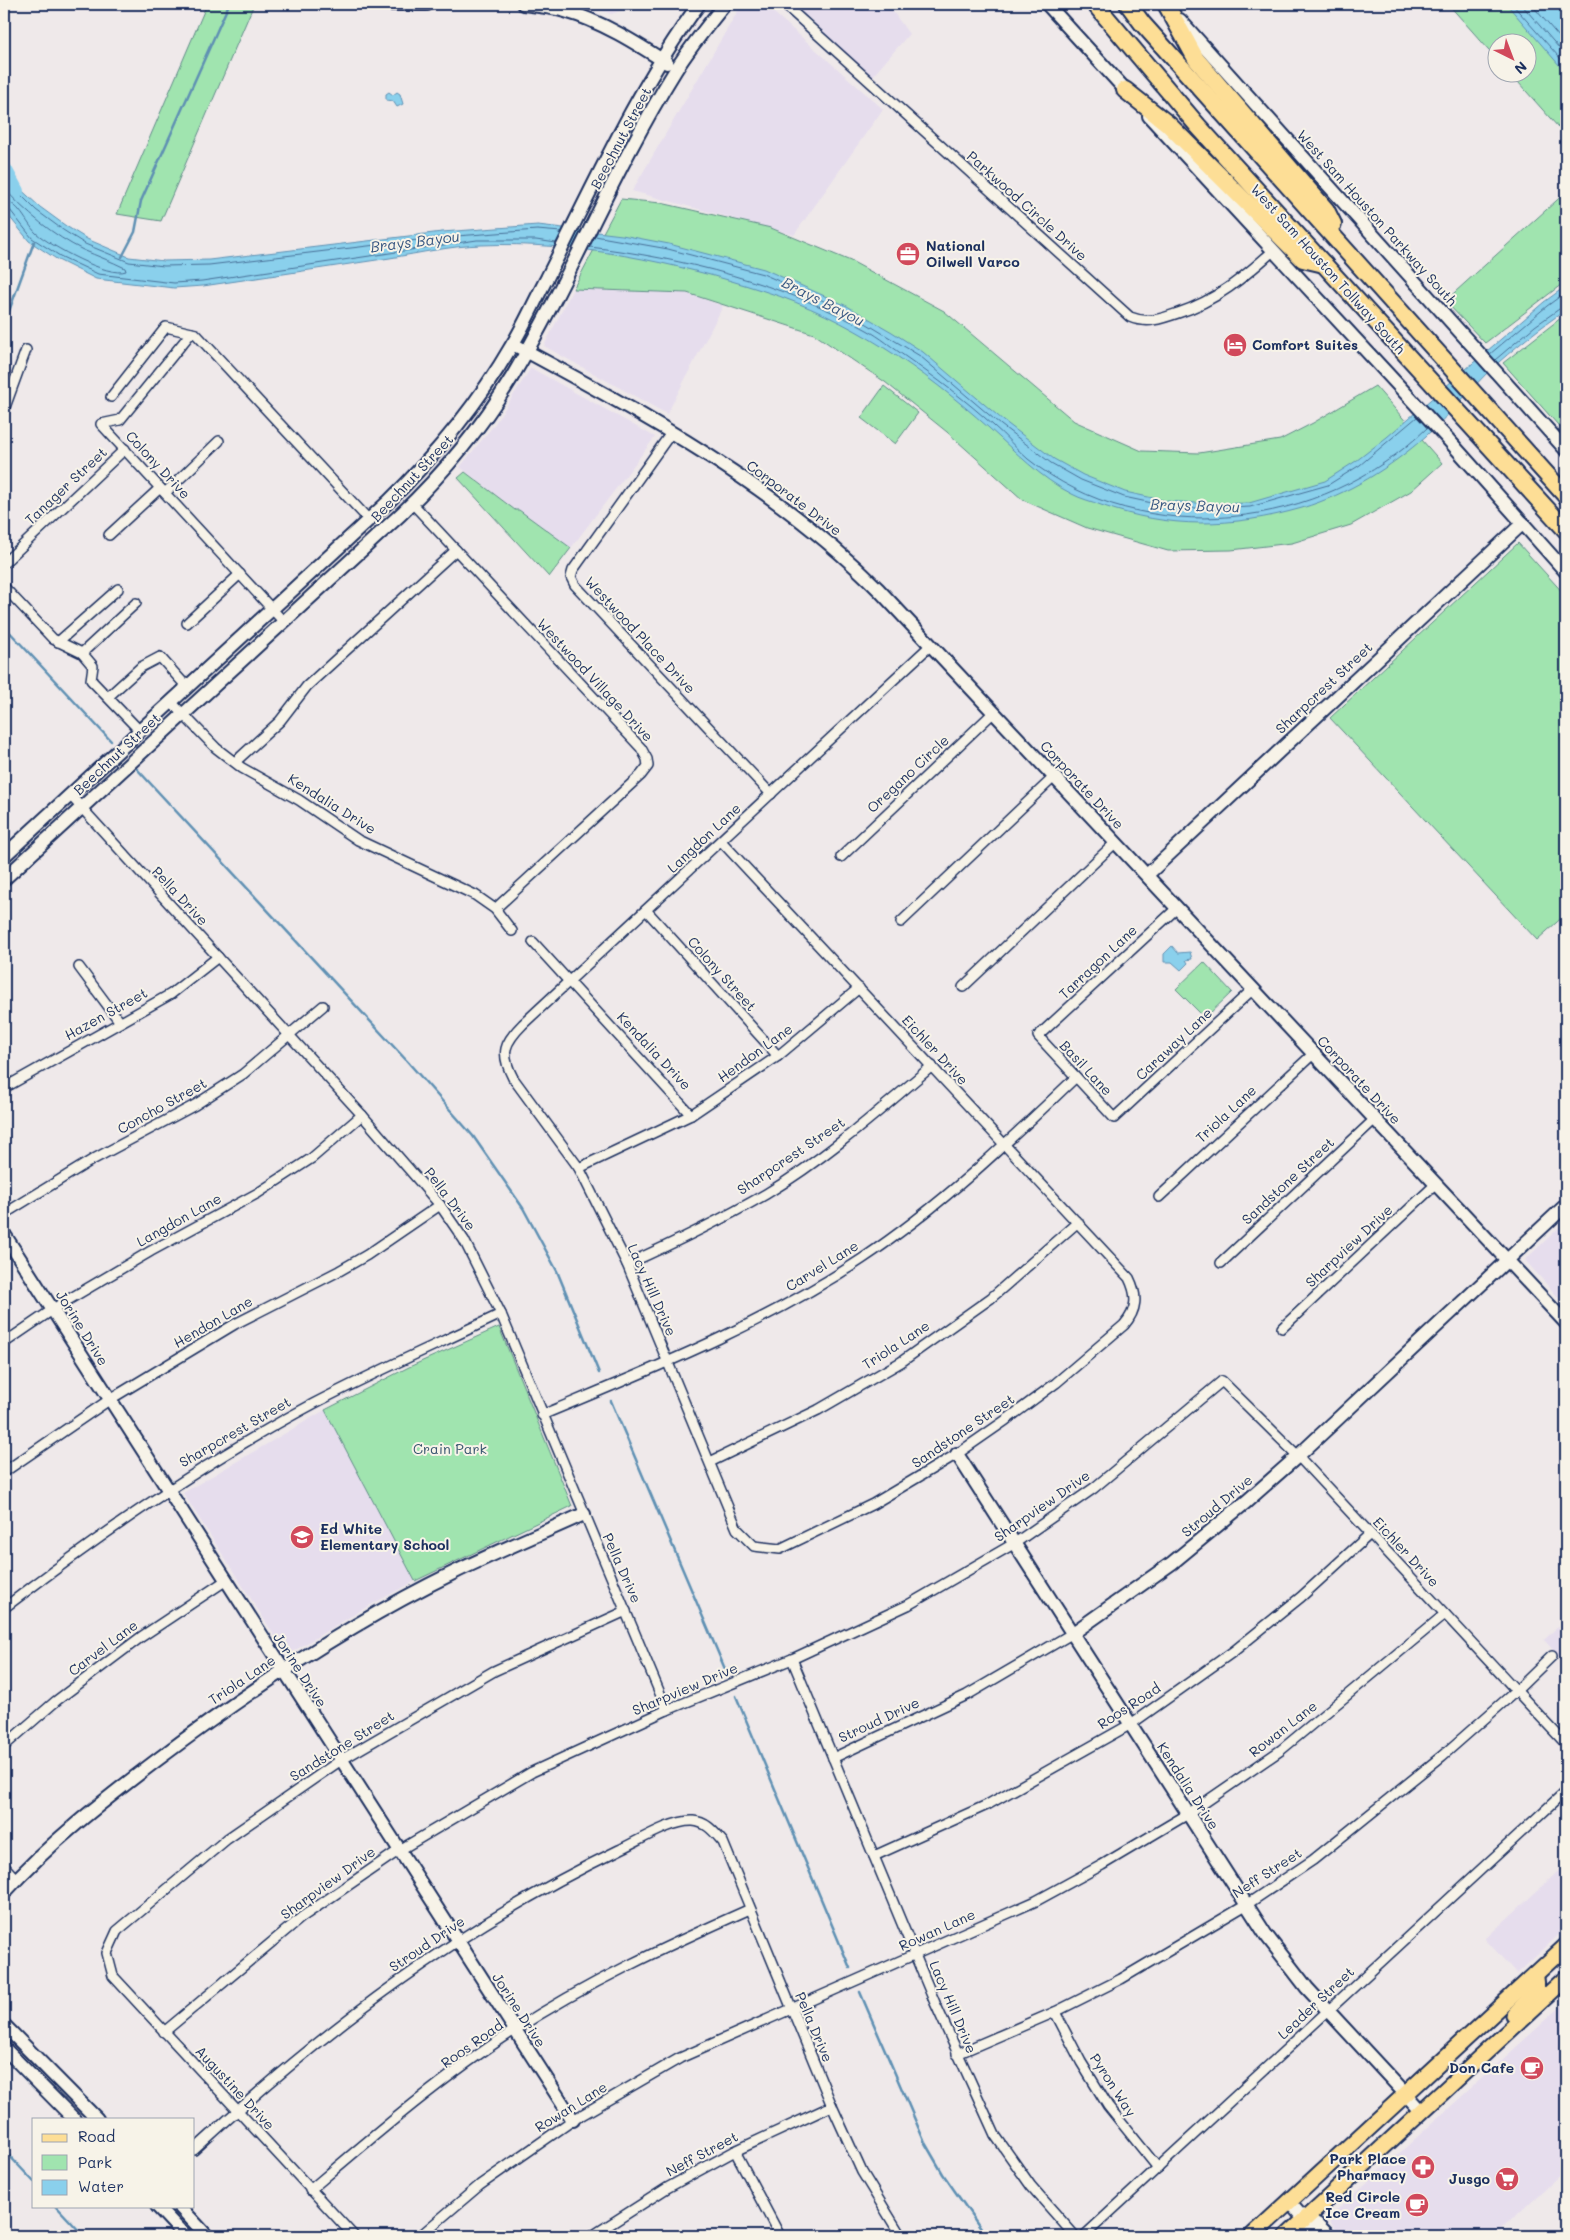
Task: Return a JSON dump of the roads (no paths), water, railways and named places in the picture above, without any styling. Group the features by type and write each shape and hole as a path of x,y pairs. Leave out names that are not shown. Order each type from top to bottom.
{"highway":[{"name":"West Sam Houston Tollway South","path":"1095,4 1178,104 1566,530"},
{"name":"West Sam Houston Tollway South","path":"1128,4 1148,29 1566,496"},
{"path":"1166,4 1196,59 1326,210 1347,250"},
{"path":"1125,90 1168,124 1303,259 1324,264"}],"main road":[{"path":"1252,2236 1566,1946"},
{"path":"1553,1991 1548,1979 1566,1958"},
{"path":"1512,2029 1513,2016 1536,1991 1537,1981 1534,1975"},
{"path":"1287,2236 1566,1978"}],"street":[{"path":"372,4 427,4"},
{"path":"523,4 565,11 631,41 676,69"},
{"name":"Beechnut Street","path":"4,856 369,520 443,444 475,404 513,344 642,92 699,4"},
{"name":"Beechnut Street","path":"4,879 412,503 457,454 498,399 526,351 649,115 676,69 725,4"},
{"name":"Parkwood Circle Drive","path":"784,4 1130,317 1147,321 1160,320 1199,306 1226,291 1273,251"},
{"path":"1047,4 1446,437 1566,572"},
{"name":"West Sam Houston Parkway South","path":"1166,4 1207,52 1566,450"},
{"path":"607,159 622,167"},
{"path":"111,397 166,327 196,334 369,520"},
{"name":"Colony Drive","path":"191,332 120,420 101,424 283,621"},
{"name":"Corporate Drive","path":"513,344 746,478 809,526 867,577 1566,1323"},
{"path":"4,410 26,350"},
{"name":"Westwood Place Drive","path":"670,433 573,570 571,577 575,585 771,794"},
{"path":"109,535 219,441"},
{"path":"443,444 457,454"},
{"name":"Tanager Street","path":"4,563 125,449"},
{"name":"Westwood Village Drive","path":"412,503 641,748 647,759 648,766 641,775 495,909"},
{"name":"Sharpcrest Street","path":"1147,875 1523,523"},
{"path":"354,533 366,546"},
{"path":"235,762 280,721 307,686 456,550"},
{"path":"187,623 240,574"},
{"path":"4,587 58,642 82,653 93,666 91,680 140,731"},
{"path":"58,642 118,589"},
{"path":"82,653 136,603"},
{"name":"Langdon Lane","path":"504,1056 508,1042 514,1033 931,645"},
{"path":"108,698 141,667 160,657 187,687"},
{"name":"Kendalia Drive","path":"171,702 216,748 235,762 299,800 358,840 475,895 495,909 512,931"},
{"name":"Oregano Circle","path":"841,857 994,712"},
{"path":"901,922 1054,777"},
{"name":"Pella Drive","path":"70,795 362,1115 440,1205 464,1240 501,1314 667,1710"},
{"name":"Eichler Drive","path":"721,841 1129,1278"},
{"path":"963,987 1116,842"},
{"name":"Tarragon Lane","path":"1038,1036 1177,908"},
{"name":"Colony Street","path":"646,910 778,1056"},
{"name":"Kendalia Drive","path":"533,942 691,1115"},
{"name":"Hazen Street","path":"4,1088 171,994 218,957"},
{"path":"79,968 120,1022"},
{"name":"Hendon Lane","path":"579,1168 691,1115 778,1056 859,988"},
{"name":"Caraway Lane","path":"1114,1118 1253,989"},
{"name":"Concho Street","path":"4,1214 92,1160 203,1100 243,1074 323,1006"},
{"name":"Basil Lane","path":"1038,1036 1114,1118"},
{"name":"Triola Lane","path":"1159,1197 1313,1054"},
{"name":"Lacy Hill Drive","path":"504,1056 513,1078 579,1168 627,1264 737,1529 754,1546"},
{"name":"Sharpcrest Street","path":"627,1264 688,1236 767,1193 853,1134 932,1066"},
{"name":"Carvel Lane","path":"542,1415 668,1362 768,1316 862,1259 926,1212 1006,1145 1076,1078"},
{"name":"Langdon Lane","path":"4,1343 53,1310 151,1250 258,1193 312,1158 362,1115"},
{"name":"Sandstone Street","path":"1221,1263 1375,1119"},
{"name":"Sharpview Drive","path":"1282,1328 1436,1184"},
{"name":"Hendon Lane","path":"4,1472 109,1400 235,1324 346,1267 440,1205"},
{"name":"Stroud Drive","path":"833,1758 967,1695 1073,1633 1172,1562 1246,1502 1298,1456 1566,1205"},
{"name":"Triola Lane","path":"710,1462 818,1410 901,1362 991,1298 1078,1222"},
{"name":"Jorine Drive","path":"4,1234 398,1851 573,2120"},
{"name":"Sandstone Street","path":"754,1546 780,1549 873,1504 957,1454 1033,1400 1118,1331 1130,1318 1136,1302 1134,1288 1129,1278"},
{"name":"Sharpcrest Street","path":"4,1608 76,1553 168,1490 313,1404 501,1314"},
{"name":"Eichler Drive","path":"1222,1381 1298,1456 1566,1744"},
{"name":"Sharpview Drive","path":"164,2032 302,1917 398,1851 532,1772 667,1710 792,1659 908,1605 1016,1543 1094,1488 1222,1381"},
{"name":"Kendalia Drive","path":"957,1454 1016,1543 1246,1905 1282,1958 1328,2011 1422,2112"},
{"name":"Triola Lane","path":"4,1893 102,1801 282,1670 427,1586 584,1514"},
{"name":"Roos Road","path":"874,1856 987,1806 1131,1724 1234,1651 1300,1597 1370,1534"},
{"name":"Carvel Lane","path":"4,1746 56,1701 133,1642 225,1581"},
{"name":"Sandstone Street","path":"107,1953 117,1931 227,1839 341,1760 494,1671 626,1611"},
{"name":"Rowan Lane","path":"420,2236 480,2185 573,2120 680,2058 1036,1901 1102,1866 1188,1814 1281,1750 1445,1614"},
{"name":"Neff Street","path":"957,2054 1055,2012 1121,1979 1246,1905 1313,1860 1442,1756 1516,1691 1552,1656"},
{"name":"Lacy Hill Drive","path":"792,1659 957,2054 996,2135 1031,2186 1075,2236"},
{"name":"Leader Street","path":"1084,2236 1566,1791"},
{"name":"Stroud Drive","path":"195,2149 237,2110 338,2025 400,1979 456,1941 552,1885 676,1823 693,1821 709,1826"},
{"name":"Pella Drive","path":"709,1826 723,1842 832,2106 862,2172 901,2236"},
{"path":"4,1866 16,1880"},
{"name":"Roos Road","path":"310,2190 418,2099 514,2031 578,1992 654,1951 750,1909"},
{"name":"Augustine Drive","path":"107,1953 113,1976 354,2236"},
{"name":"Pyron Way","path":"1055,2012 1081,2062 1108,2106 1158,2168"},
{"path":"4,2026 96,2118"},
{"path":"4,2048 73,2118"},
{"path":"39,2082 50,2070"},
{"name":"Neff Street","path":"592,2236 668,2188 735,2151 832,2106"},
{"path":"735,2151 780,2236"},
{"path":"1288,2202 1305,2220 1312,2236"},
{"path":"159,2208 185,2236"},
{"path":"181,2208 207,2236"},
{"path":"1305,2220 1317,2224 1329,2236"}],"water":[{"path":"1506,4 1566,4 1566,73 1538,41 1538,32 1531,32"},
{"path":"389,92 393,95 397,92 400,94 403,104 397,107 393,101 386,100 386,94"},
{"path":"4,168 16,185 40,207 66,226 87,239 129,257 164,261 209,260 442,232 538,225 622,235 669,244 764,269 847,306 923,352 1004,421 1054,459 1083,475 1125,492 1167,501 1211,504 1249,503 1325,481 1356,461 1387,437 1544,302 1566,286 1566,310 1536,331 1498,363 1412,448 1352,488 1319,502 1276,515 1226,522 1176,522 1126,513 1082,499 1060,488 1029,464 938,385 884,348 826,316 764,291 695,271 624,256 553,246 517,245 481,245 447,248 203,286 174,288 96,279 58,260 29,241 4,210"},
{"path":"1172,946 1178,953 1190,952 1192,959 1186,960 1188,963 1181,970 1172,962 1164,962 1164,954"}],"waterway":[{"path":"122,257 135,232 141,201 229,4"},
{"name":"Brays Bayou","path":"4,167 17,191"},
{"path":"4,325 34,242"},
{"path":"4,626 111,741"},
{"path":"137,769 407,1061 473,1136 523,1208 557,1271 599,1373"},
{"path":"611,1401 725,1669"},
{"path":"736,1696 850,1968"},
{"path":"860,1992 925,2143 943,2174 986,2236"},
{"path":"4,2150 32,2180"},
{"path":"58,2208 84,2236"}],"place":[{"name":"National Oilwell Varco","path":"908,254"},
{"name":"Comfort Suites","path":"1235,345"},
{"name":"Ed White Elementary School","path":"302,1537"},
{"name":"Don Cafe","path":"1532,2068"},
{"name":"Park Place Pharmacy","path":"1423,2167"},
{"name":"Jusgo","path":"1507,2179"},
{"name":"Red Circle Ice Cream","path":"1417,2205"}],"park label":[{"name":"Crain Park","path":"450,1449"}]}
